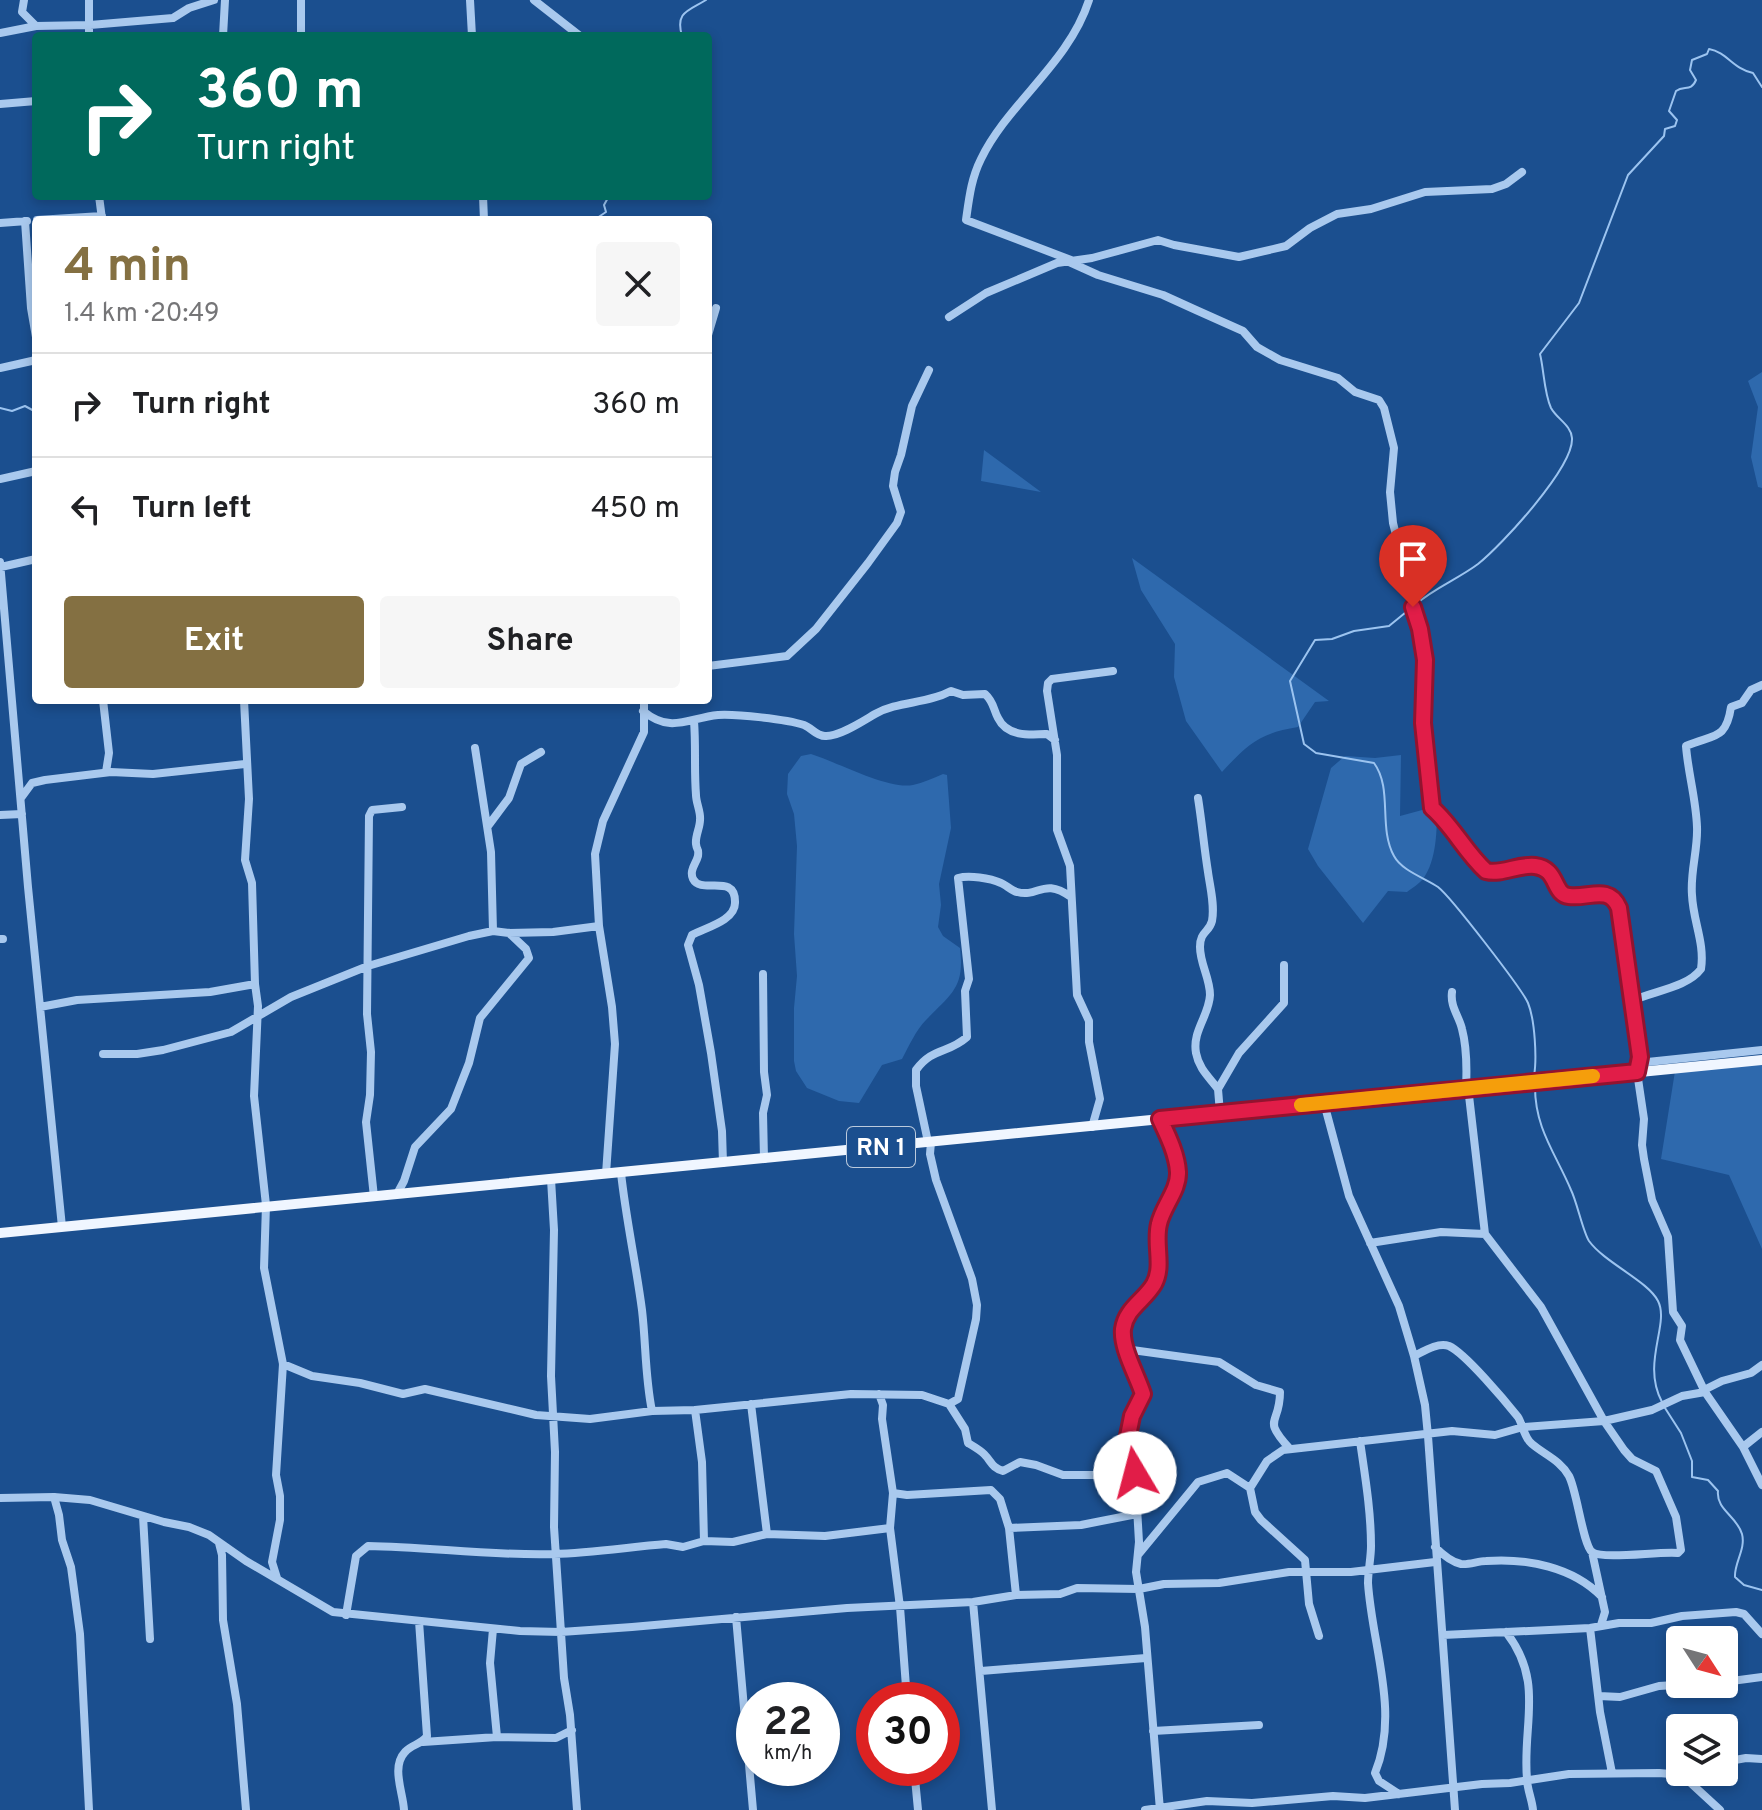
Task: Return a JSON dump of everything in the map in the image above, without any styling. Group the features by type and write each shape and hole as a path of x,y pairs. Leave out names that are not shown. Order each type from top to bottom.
{"main road":[{"name":"RN 1","path":"0,1233 1092,1127 1638,1067 1762,1060"}],"street":[{"path":"24,0 22,12 36,26"},
{"path":"89,0 89,32"},
{"path":"0,33 36,26 173,18 189,8 214,0"},
{"path":"223,32 225,0"},
{"path":"301,0 301,32"},
{"path":"470,0 472,32"},
{"path":"534,0 575,32"},
{"path":"1089,0 1067,44 981,158 972,179 966,220 1071,261 1098,275 1196,310 1243,331 1257,347 1280,360 1338,378 1355,392 1379,400 1394,448 1390,492 1393,523 1425,660 1423,723 1432,808 1446,820 1459,842 1486,871 1498,872 1520,866 1544,868 1555,878 1561,893 1567,896 1600,893 1614,899 1619,908 1644,1119 1644,1159 1652,1200 1668,1237 1673,1312 1682,1326 1680,1340 1684,1353 1705,1391 1743,1447 1762,1485"},
{"path":"0,104 32,101"},
{"path":"949,317 986,293 1071,261 1158,240 1231,257 1247,255 1286,246 1310,228 1337,214 1371,209 1425,192 1492,189 1506,184 1522,172"},
{"path":"0,223 32,220"},
{"path":"25,221 32,314"},
{"path":"712,322 716,308"},
{"path":"0,368 32,361"},
{"path":"712,665 787,656 816,629 875,553 897,523 901,512 893,486 895,472 912,406 929,370"},
{"path":"0,479 32,472"},
{"path":"32,560 1,565 62,1227"},
{"path":"1092,1127 1100,1099 1089,1042 1089,1021 1077,995 1070,866 1057,830 1056,741 1049,708 1048,683 1052,679 1071,675 1113,671"},
{"path":"1632,1001 1687,981 1701,969 1702,943 1692,896 1691,870 1697,850 1697,828 1686,746 1722,731 1728,725 1731,707 1742,703 1751,690 1762,685"},
{"path":"643,704 659,722 675,724 719,715 805,725 828,737 889,708 938,698 951,691 963,695 985,694 992,700 998,719 1005,727 1028,736 1047,734 1056,741"},
{"path":"103,704 109,753 106,772"},
{"path":"244,704 249,799 245,860 252,883 258,1018 254,1096 266,1205 264,1268 283,1364 276,1475 280,1520 272,1562 277,1578"},
{"path":"606,1174 615,1044 596,896 597,841 644,732 642,704"},
{"path":"694,721 696,799 700,818 693,878 697,884 704,886 724,885 736,900 734,909 726,918 692,935 688,945 699,985 711,1053 722,1131 723,1163"},
{"path":"475,748 488,826 493,931"},
{"path":"488,826 509,798 521,764 541,752"},
{"path":"21,798 32,783 106,772 153,774 245,764"},
{"path":"1198,798 1212,897 1212,920 1201,934 1200,950 1210,985 1210,999 1197,1031 1196,1053 1201,1068 1218,1089 1220,1113"},
{"path":"374,1197 366,1122 371,1052 367,1014 369,816 372,810 379,807 402,807"},
{"path":"0,815 22,814"},
{"path":"949,1404 958,1399 977,1305 972,1279 936,1180 916,1086 916,1070 929,1055 961,1043 967,1037 965,991 969,979 958,878 964,876 998,881 1017,892 1050,887 1071,897"},
{"path":"103,1054 163,1050 231,1032 291,997 368,966 493,931 553,932 599,926"},
{"path":"397,1194 415,1147 451,1109 469,1063 480,1018 529,958 526,949 509,933"},
{"path":"1218,1089 1239,1053 1284,1003 1284,965"},
{"path":"763,974 767,1095 763,1113 764,1159"},
{"path":"40,1007 77,1000 210,992 255,984"},
{"path":"1452,992 1455,1014 1462,1026 1485,1234 1541,1307 1604,1421 1632,1459 1656,1471 1676,1517 1681,1550 1678,1553 1602,1555 1592,1552"},
{"path":"1638,1067 1762,1050"},
{"path":"1324,1103 1349,1196 1399,1306 1425,1405 1455,1810"},
{"path":"1160,1119 1176,1164 1177,1182 1160,1220 1157,1250 1159,1273 1153,1286 1133,1306 1123,1330 1125,1349 1143,1394 1132,1416 1128,1436 1135,1473 1136,1572 1160,1808"},
{"path":"621,1173 642,1311 643,1351 652,1411"},
{"path":"551,1179 554,1230 551,1376 557,1554 564,1678 572,1730 577,1810"},
{"path":"1370,1243 1441,1232 1485,1234"},
{"path":"1414,1356 1438,1345 1449,1346 1519,1419 1533,1446 1545,1451 1567,1472 1577,1499 1587,1545 1592,1552 1605,1612 1601,1625"},
{"path":"1125,1349 1219,1362 1256,1385 1277,1390 1281,1398 1272,1424 1273,1431 1290,1449"},
{"path":"283,1364 312,1376 360,1383 403,1394 425,1389 536,1415 590,1419 851,1394 922,1395 949,1404 965,1429 968,1443 988,1457 990,1465 997,1469 1003,1471 1020,1462 1063,1475 1135,1473"},
{"path":"1250,1488 1274,1454 1290,1449 1452,1431 1495,1435 1523,1427 1604,1421 1652,1410 1682,1396 1705,1391 1722,1381 1751,1373 1762,1365"},
{"path":"879,1394 883,1405 882,1419 893,1493 890,1528 906,1682"},
{"path":"751,1404 767,1534"},
{"path":"695,1410 702,1462 704,1541"},
{"path":"1743,1447 1762,1432"},
{"path":"1360,1441 1369,1498 1368,1583 1385,1714 1384,1749 1375,1773 1379,1781 1400,1794"},
{"path":"1138,1555 1202,1479 1227,1473 1250,1488 1255,1512 1261,1520 1305,1560 1309,1604 1319,1636"},
{"path":"893,1493 907,1495 991,1490 1000,1499 1009,1528 1016,1595"},
{"path":"54,1497 71,1567 80,1634 89,1810"},
{"path":"0,1498 90,1500 189,1527 333,1612 493,1629 561,1632 847,1608 973,1602 1016,1595 1060,1594 1077,1588 1139,1589 1164,1584 1219,1583 1289,1572 1351,1572 1435,1562"},
{"path":"1009,1528 1081,1525 1137,1514"},
{"path":"143,1516 150,1639"},
{"path":"346,1615 356,1556 368,1546 417,1547 471,1554 557,1554 655,1545 683,1547 704,1541 733,1542 767,1534 825,1536 890,1528"},
{"path":"219,1542 223,1620 237,1704 246,1810"},
{"path":"1435,1547 1444,1556 1463,1565 1503,1561 1551,1567 1590,1585 1602,1597"},
{"path":"973,1602 992,1810"},
{"path":"1443,1635 1590,1628 1736,1612 1744,1614 1762,1634"},
{"path":"736,1617 753,1810"},
{"path":"419,1621 427,1736 423,1742"},
{"path":"1590,1628 1612,1773"},
{"path":"493,1629 490,1663 497,1737"},
{"path":"1506,1632 1525,1663 1531,1690 1526,1781 1533,1810"},
{"path":"981,1671 1146,1658"},
{"path":"1738,1680 1762,1677"},
{"path":"1599,1696 1620,1697 1666,1686"},
{"path":"1153,1731 1259,1725"},
{"path":"404,1810 399,1762 405,1752 423,1742 497,1737 556,1738 572,1730"},
{"path":"1738,1759 1762,1759"},
{"path":"1145,1810 1207,1801 1253,1806 1333,1796 1365,1798 1569,1774 1666,1775"},
{"path":"916,1786 918,1810"},
{"path":"1694,1786 1720,1810"}],"shaded area":[{"path":"1762,372 1762,488 1758,487 1751,457 1758,407 1748,381"},
{"path":"984,450 1041,492 981,481"},
{"path":"1132,558 1329,701 1315,702 1298,727 1263,737 1239,754 1222,772 1186,721 1174,677 1175,644 1141,590"},
{"path":"811,754 890,783 913,785 947,775 951,828 939,884 941,905 938,927 943,936 960,948 958,982 919,1028 902,1059 882,1065 859,1103 839,1101 807,1088 796,1071 794,1061 797,846 794,814 787,794 788,774 801,756"},
{"path":"1401,755 1400,816 1437,806 1434,854 1421,881 1407,892 1388,891 1363,923 1308,849 1331,768 1345,756 1375,758"},
{"path":"1762,1056 1762,1249 1729,1175 1661,1159 1676,1065"}],"waterway":[{"path":"681,32 680,22 685,13 706,0"},
{"path":"1416,604 1489,555 1534,505 1561,467 1572,438 1549,402 1540,354 1579,303 1628,175 1664,136 1665,129 1675,126 1677,120 1669,111 1676,91 1692,86 1696,80 1690,70 1692,60 1707,54 1709,49 1721,53 1740,68 1753,73 1762,87"},
{"path":"600,216 606,212 604,205 607,200"},
{"path":"0,408 12,411 25,406 32,410"},
{"path":"1411,608 1389,626 1315,640 1290,681 1304,744 1316,753 1374,763 1383,784 1387,833 1394,856 1402,866 1445,894 1471,924 1528,1003 1535,1040 1534,1076"},
{"path":"1535,1087 1542,1129 1573,1195 1589,1241 1605,1257 1645,1286 1658,1301 1661,1321 1654,1373 1662,1402"},
{"path":"1665,1408 1681,1433 1692,1461 1692,1477 1708,1480 1718,1491 1720,1503 1742,1534 1735,1577 1744,1585 1762,1590"}],"slow traffic":[{"path":"1301,1105 1593,1076"}],"route":[{"path":"1135,1473 1128,1436 1132,1416 1143,1394 1125,1349 1123,1330 1133,1306 1153,1286 1159,1273 1157,1233 1177,1182 1178,1171 1160,1119 1637,1072 1640,1057 1619,908 1614,899 1600,893 1567,896 1561,893 1555,878 1544,868 1520,866 1498,872 1486,871 1459,842 1446,820 1432,808 1423,723 1425,660 1413,607"}]}
